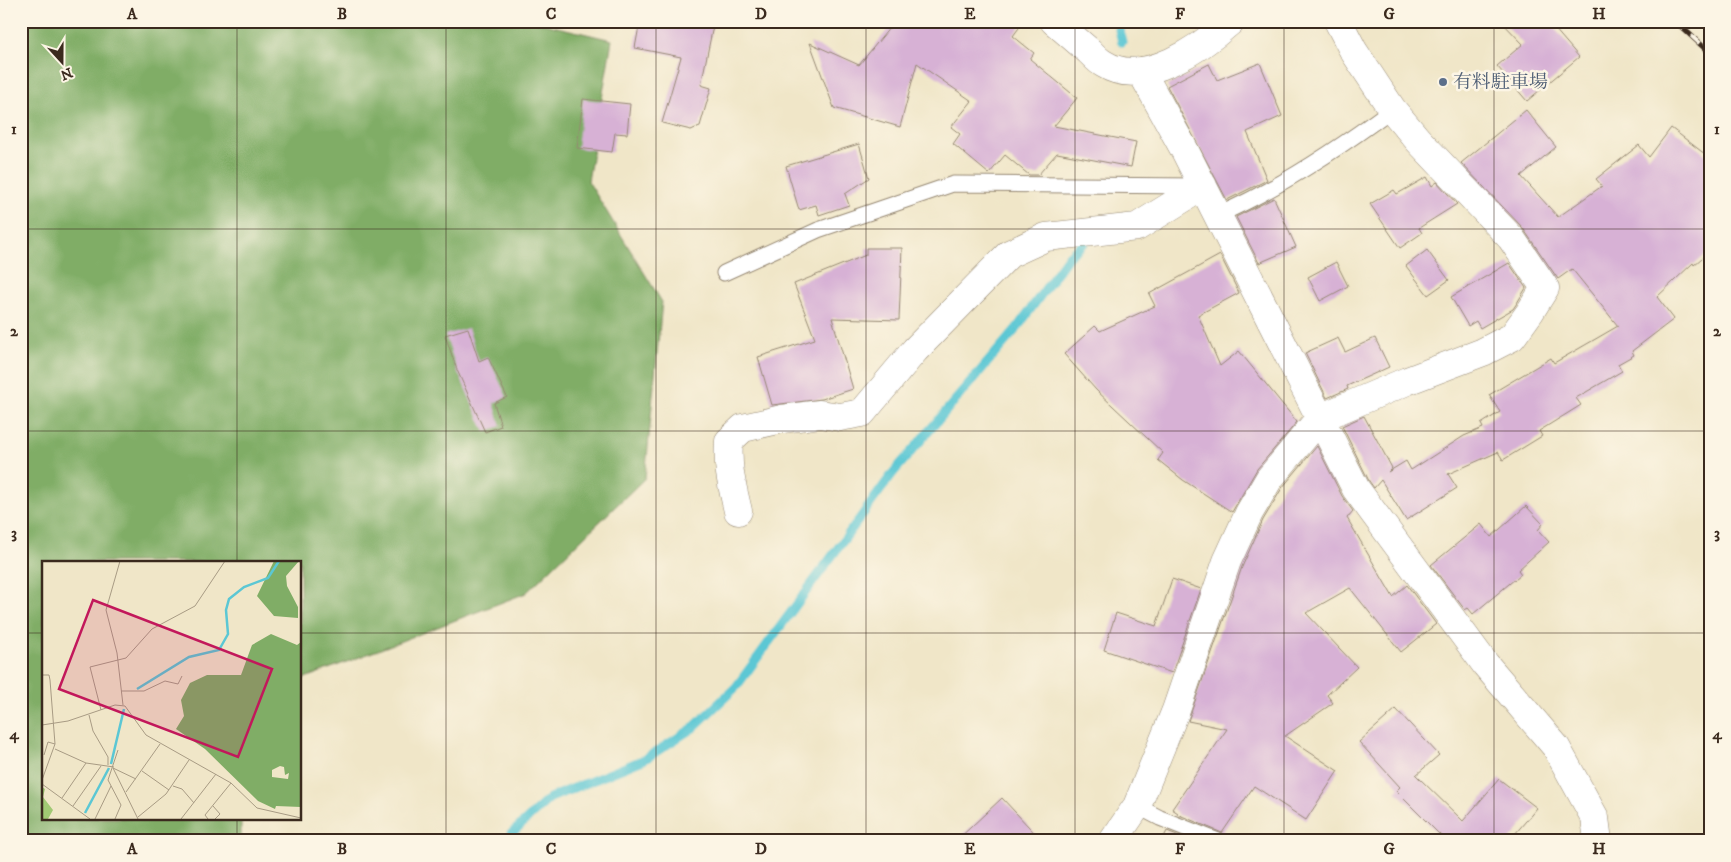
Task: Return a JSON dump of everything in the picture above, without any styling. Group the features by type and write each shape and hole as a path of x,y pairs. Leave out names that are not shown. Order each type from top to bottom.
{"street":[{"path":"1054,21 1104,64 1123,72 1169,64 1187,54 1229,22"},
{"path":"1113,841 1137,806 1176,710 1227,561 1245,520 1269,479 1320,418 1407,381 1483,352 1512,336 1545,288 1511,238 1418,140 1392,109 1353,50 1338,21"},
{"path":"1141,70 1218,215 1356,488 1486,665 1556,746 1595,818 1598,841"},
{"path":"738,511 731,483 728,454 729,441 743,428 782,419 820,414 840,417 862,413 915,350 1008,254 1046,237 1137,227 1203,186"}],"lane":[{"path":"1218,215 1264,193 1325,157 1392,109"},
{"path":"724,273 818,230 953,184 1203,186"},
{"path":"1137,806 1160,818 1218,841"}],"green space":[{"path":"21,21 532,21 612,40 588,181 662,302 645,478 526,593 301,680 301,561 42,561 42,820 241,820 241,841 21,841"}],"building":[{"path":"640,21 714,21 701,85 711,88 700,126 691,130 662,123 681,57 635,48"},
{"path":"895,21 1024,21 1013,36 1034,53 1030,59 1077,98 1054,126 1136,142 1131,167 1057,153 1038,175 1029,175 1005,155 989,174 953,144 960,134 951,127 972,101 917,63 900,127 834,108 810,43 859,65"},
{"path":"1501,21 1548,21 1579,57 1527,101 1497,66 1523,44"},
{"path":"1260,63 1282,116 1247,132 1267,180 1227,200 1167,86 1209,64 1217,80"},
{"path":"583,99 630,104 627,134 615,133 612,152 577,148"},
{"path":"1526,110 1556,147 1521,176 1558,217 1602,186 1596,179 1639,145 1649,157 1671,128 1710,158 1710,251 1694,265 1693,263 1657,297 1674,319 1632,351 1634,355 1618,364 1622,371 1576,398 1581,405 1539,431 1542,436 1503,460 1498,452 1448,474 1457,488 1406,520 1381,480 1374,488 1369,481 1342,426 1364,416 1392,468 1388,472 1406,461 1411,470 1464,436 1483,428 1481,424 1500,412 1489,395 1551,358 1554,363 1618,326 1572,269 1558,279 1522,227 1461,163"},
{"path":"859,144 869,178 845,194 849,205 819,215 816,205 799,210 786,166"},
{"path":"1427,177 1432,186 1437,182 1457,204 1419,228 1422,233 1400,248 1370,204 1394,190 1397,194"},
{"path":"1274,198 1296,247 1259,263 1236,217"},
{"path":"866,248 902,248 899,320 832,318 853,389 822,399 772,405 758,357 815,339 794,284 866,255"},
{"path":"1427,250 1449,280 1428,295 1406,266"},
{"path":"1220,255 1239,293 1198,315 1220,366 1239,351 1297,422 1257,469 1232,512 1183,480 1158,460 1163,453 1096,390 1064,354 1095,326 1100,331 1155,306 1149,294"},
{"path":"1336,262 1348,286 1320,301 1308,277"},
{"path":"1509,263 1526,288 1517,303 1513,309 1480,328 1476,321 1468,326 1451,297"},
{"path":"468,328 479,361 488,357 507,397 494,403 501,426 485,432 457,370 445,335"},
{"path":"1338,338 1345,352 1375,338 1389,367 1347,386 1348,389 1327,398 1305,353"},
{"path":"1317,446 1342,496 1353,511 1347,518 1393,597 1407,585 1436,624 1401,652 1350,588 1306,613 1357,667 1327,695 1333,703 1285,736 1338,771 1306,820 1254,786 1222,833 1177,814 1172,809 1227,729 1188,721 1242,567 1263,520 1282,488"},
{"path":"1526,506 1543,524 1538,530 1549,542 1518,570 1521,574 1473,614 1468,608 1465,610 1431,565 1481,524 1491,537"},
{"path":"1172,579 1201,589 1172,673 1104,650 1116,613 1156,626"},
{"path":"1396,709 1439,755 1416,775 1463,821 1499,779 1537,808 1509,841 1446,841 1396,791 1400,787 1359,742"},
{"path":"1002,798 1042,841 956,841"},
{"path":"1167,831 1192,841 1162,841"}],"waterway":[{"path":"1117,21 1122,42"},
{"path":"506,841 513,832 550,798 645,759 693,728 736,687 893,473 1017,328 1069,256 1084,243"}],"railway":[{"path":"1675,21 1710,53"}],"place":[{"name":"有料駐車場","path":"1443,82"}]}
